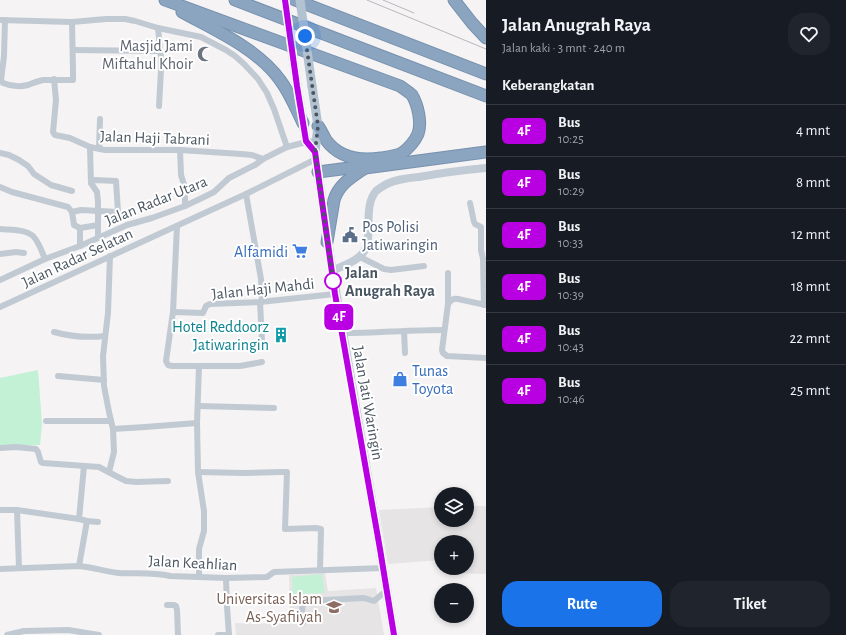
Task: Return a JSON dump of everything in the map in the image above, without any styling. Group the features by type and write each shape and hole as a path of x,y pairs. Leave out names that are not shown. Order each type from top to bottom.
{"highway":[{"path":"159,0 226,36 253,53 280,79 289,93 303,123"},
{"path":"165,0 399,86 411,94 419,115 418,134 410,146 402,153 390,157 374,159 348,157 341,153 330,145 318,126"},
{"path":"235,0 486,96"},
{"path":"295,0 486,74"},
{"path":"454,0 486,38"},
{"path":"318,172 357,167 365,168 486,152"},
{"path":"327,242 336,194 343,184 365,168"}],"main road":[{"path":"285,0 306,141 316,155"},
{"name":"Jalan Jati Waringin","path":"300,0 318,126 316,155 327,242 394,635"}],"street":[{"path":"72,22 73,80 42,80 22,86 2,83 1,80 4,56 3,20 72,22 110,18 135,20 158,28 200,37 226,50 244,64 258,79 267,93 287,147"},
{"path":"158,28 161,70 158,106"},
{"path":"73,50 160,51"},
{"name":"Jalan Haji Tabrani","path":"54,80 56,100 54,134 70,138 90,147 105,150 180,150 252,155 263,159"},
{"path":"99,148 100,119"},
{"name":"Jalan Radar Utara","path":"0,280 45,259 80,246 127,225 185,206 214,192 229,178 287,147 306,141 317,140"},
{"path":"90,147 91,183 97,192 98,238"},
{"path":"180,150 181,175 185,188 185,206"},
{"path":"0,154 9,154 19,160 28,166 34,174 51,185 72,191"},
{"name":"Jalan Radar Selatan","path":"0,307 246,194 316,155"},
{"path":"332,271 353,261 363,254 367,244 370,202 382,186 390,182 444,172 486,168"},
{"path":"72,212 81,210 118,212 116,181 95,180 91,183"},
{"path":"0,187 12,192 66,206 72,212 74,225 80,228 98,225"},
{"path":"246,194 261,279 262,342"},
{"path":"448,304 450,301 455,299 485,305 485,268 484,253 481,250 481,227 474,222 470,203"},
{"path":"177,226 174,312 166,364 172,366 240,366 262,362"},
{"path":"80,228 80,246"},
{"path":"0,229 16,230 32,235 35,238 45,259"},
{"path":"0,254 16,252 24,253"},
{"path":"109,472 114,452 113,429 104,380 103,356 108,313 110,256"},
{"path":"360,257 384,270 424,266"},
{"path":"448,273 448,304 442,350 444,355 486,358"},
{"name":"Jalan Haji Mahdi","path":"174,312 203,313 206,306 210,304 261,302 335,294"},
{"path":"404,330 405,353"},
{"path":"342,333 444,330"},
{"path":"54,332 80,337 105,336"},
{"path":"199,366 197,422 198,472 204,511 204,531 199,549 199,576"},
{"path":"58,376 104,380"},
{"path":"198,406 274,408"},
{"path":"46,421 111,422"},
{"path":"113,429 197,422"},
{"path":"0,448 16,447 36,449 41,462 43,463 99,467 126,481 168,481"},
{"path":"79,519 84,466"},
{"path":"198,472 287,472 285,529 316,528 321,530 320,570"},
{"path":"0,510 18,510 98,522"},
{"path":"18,510 19,568"},
{"path":"79,566 87,521"},
{"name":"Jalan Keahlian","path":"0,569 79,566 121,573 226,578 267,578 274,572 383,568"},
{"path":"218,635 229,635 226,578"},
{"path":"303,623 302,605 306,601 364,598 374,601 387,590"},
{"path":"167,605 176,606 178,635"},
{"path":"7,635 24,631 51,630 68,630 84,634 99,635"}],"shaded area":[{"path":"474,506 486,506 486,574 474,574 474,535 434,535 434,561 388,564 379,510 434,507 434,527 474,527"},
{"name":"Universitas Islam As-Syafiiyah","path":"325,573 328,591 376,588 384,635 236,635 235,623 290,624 289,575"}],"green space":[{"path":"38,370 42,424 40,445 0,446 0,378"},
{"path":"322,574 325,593 293,594 292,577"}],"tram line":[{"path":"367,0 486,49"},
{"path":"383,0 414,13"}],"bus line":[{"name":"4F","path":"285,0 306,141 315,152 335,294 394,635"}],"place":[{"name":"Masjid Jami Miftahul Khoir","path":"205,54"},
{"name":"Pos Polisi Jatiwaringin","path":"350,235"},
{"name":"Alfamidi","path":"300,251"},
{"name":"Jalan Anugrah Raya","path":"333,281"},
{"name":"Hotel Reddoorz Jatiwaringin","path":"281,335"},
{"name":"Tunas Toyota","path":"400,379"},
{"name":"Universitas Islam As-Syafiiyah","path":"334,607"}],"route":[{"path":"305,36 318,126 315,152 333,281"}]}
